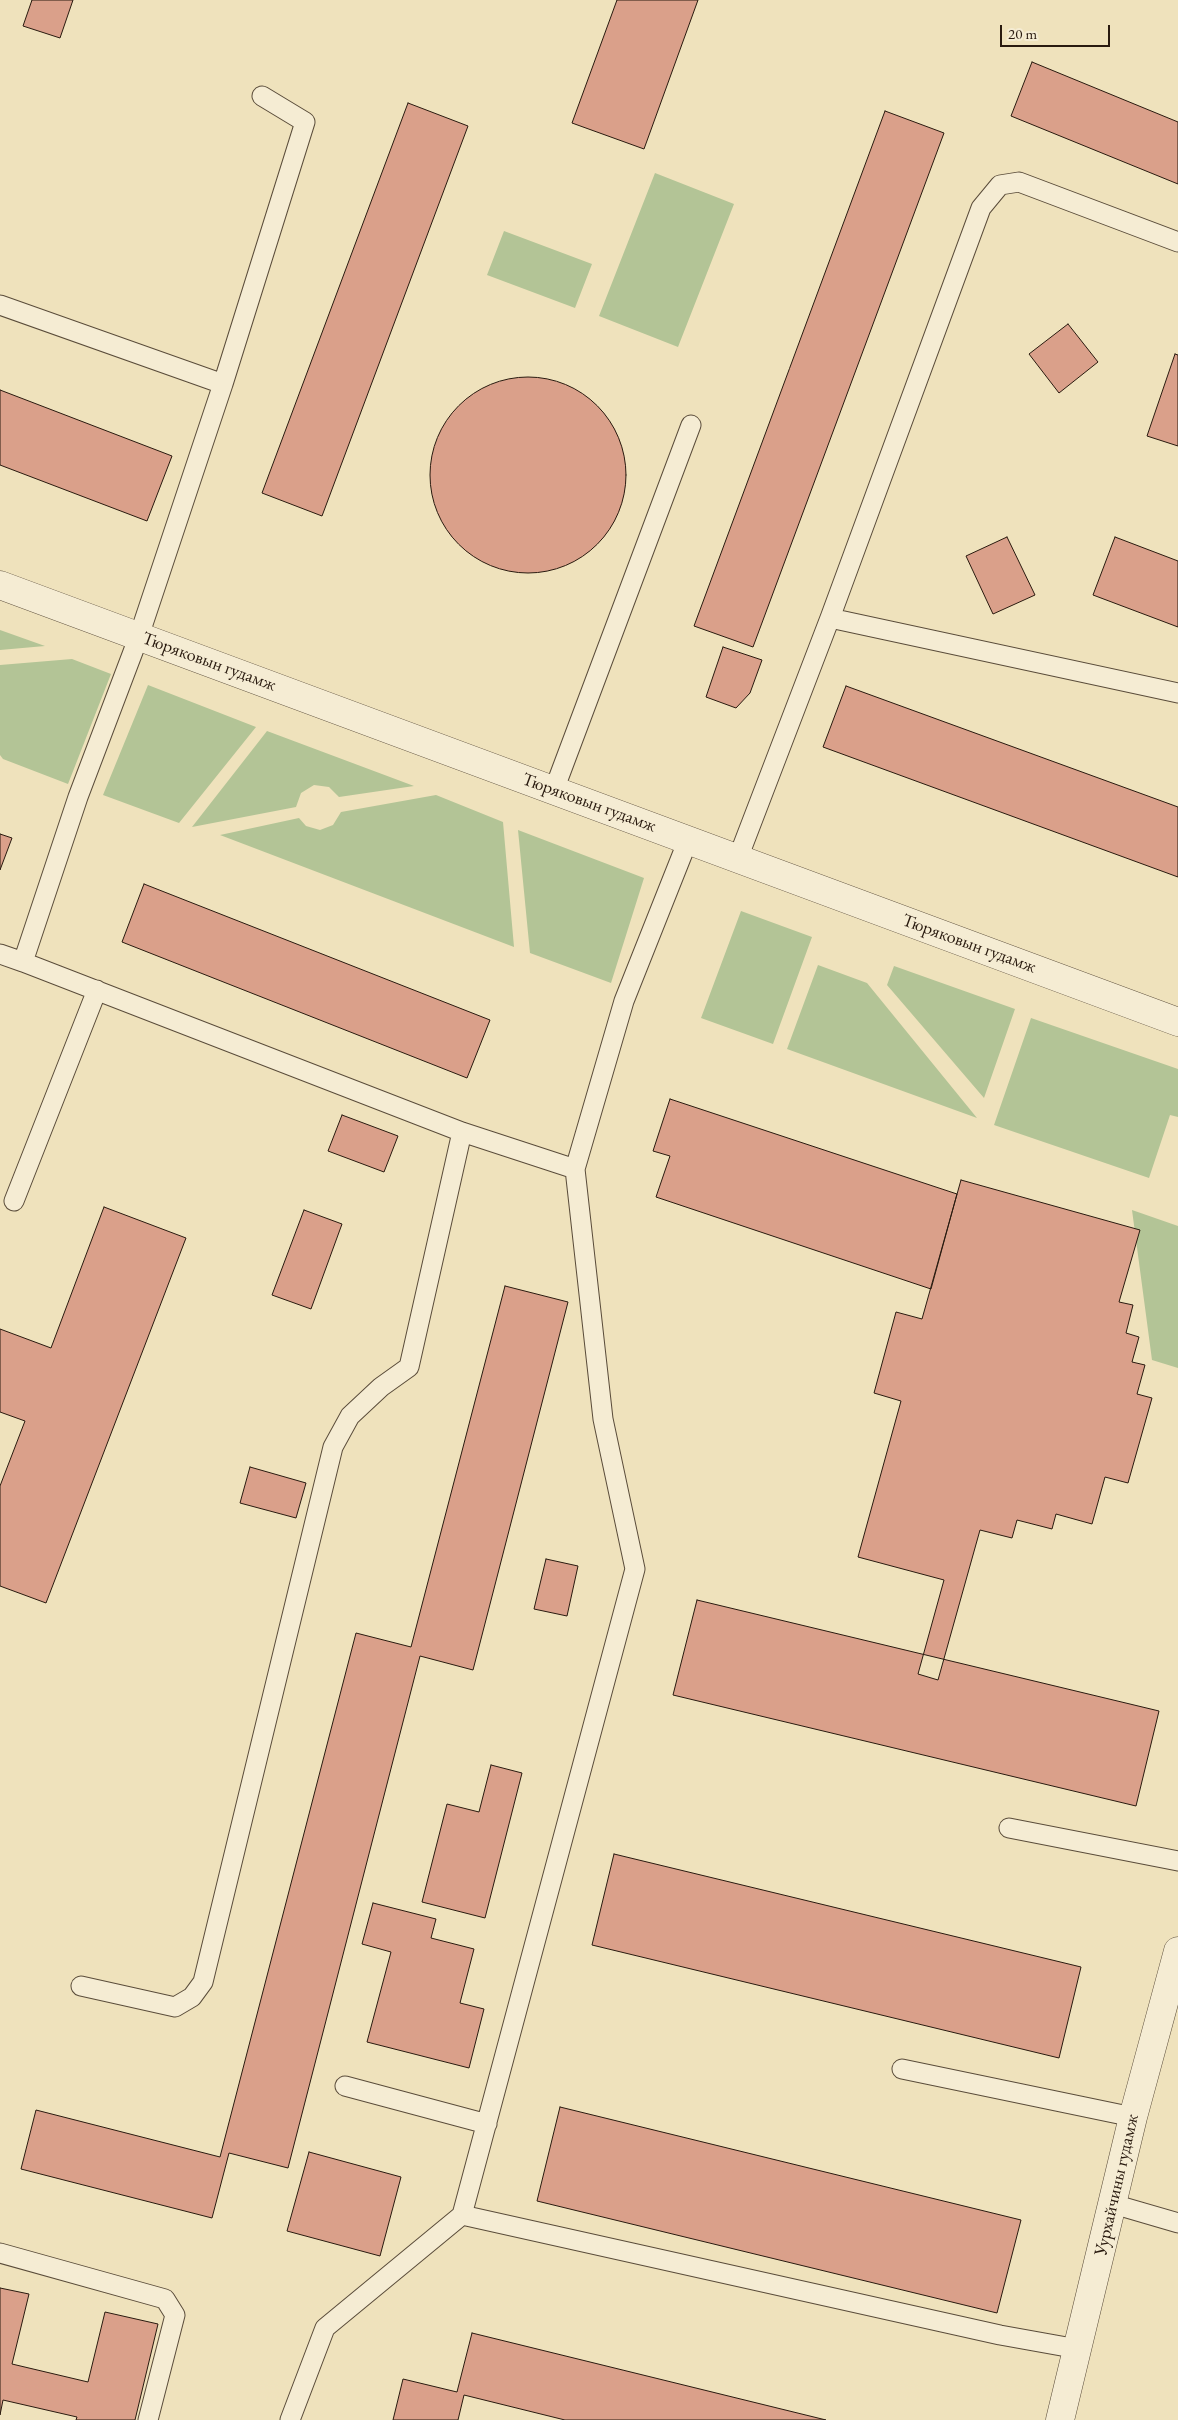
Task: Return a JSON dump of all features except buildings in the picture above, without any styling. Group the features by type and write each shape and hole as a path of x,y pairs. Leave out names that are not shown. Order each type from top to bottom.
{"street":[{"name":"Тюряковын гудамж","path":"0,584 1178,1022"},
{"name":"Уурхайчины гудамж","path":"1060,2420 1133,2118 1178,1951"}],"lane":[{"path":"22,962 78,797 139,636 223,384 305,122 262,96"},
{"path":"738,858 830,618 981,208 1000,185 1019,182 1178,242"},
{"path":"0,306 223,384"},
{"path":"554,790 691,425"},
{"path":"830,618 1178,692"},
{"path":"290,2420 325,2328 462,2215 635,1569 604,1418 575,1169 624,1001 688,840"},
{"path":"0,954 98,990 462,1132 575,1169"},
{"path":"14,1201 98,990"},
{"path":"81,1986 175,2007 192,1997 203,1982 333,1447 350,1416 381,1387 409,1367 462,1132"},
{"path":"1009,1828 1178,1861"},
{"path":"902,2069 1133,2118"},
{"path":"345,2086 487,2124"},
{"path":"1112,2204 1178,2222"},
{"path":"462,2215 1000,2335 1078,2349"},
{"path":"0,2253 165,2299 175,2315 148,2420"}],"green space":[{"path":"655,173 734,204 678,347 599,316"},
{"path":"504,231 592,264 575,308 487,275"},
{"path":"0,630 45,646 0,650"},
{"path":"72,659 111,674 68,784 3,759 0,755 0,665"},
{"path":"148,685 256,727 179,823 103,795"},
{"path":"267,731 414,786 339,797 329,787 314,785 301,793 296,807 192,827"},
{"path":"436,795 503,822 514,947 220,835 299,818 306,826 320,830 333,825 341,812"},
{"path":"518,830 644,878 611,983 530,953"},
{"path":"741,911 812,937 773,1044 701,1018"},
{"path":"818,965 867,983 977,1118 787,1049"},
{"path":"894,966 1015,1009 984,1098 887,985"},
{"path":"1031,1018 1178,1069 1178,1117 1170,1115 1149,1178 994,1125"},
{"path":"1132,1210 1178,1226 1178,1368 1152,1360"}]}
